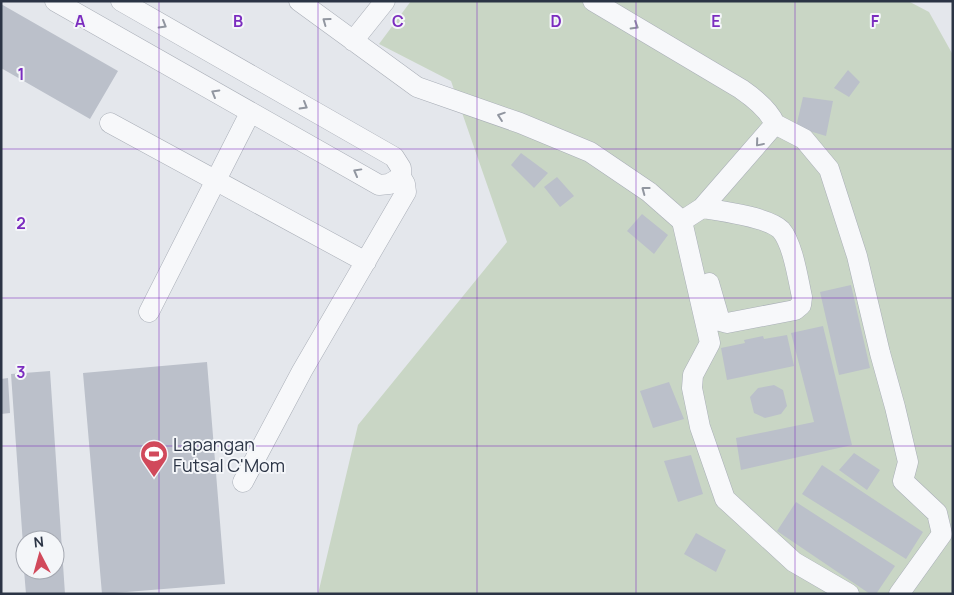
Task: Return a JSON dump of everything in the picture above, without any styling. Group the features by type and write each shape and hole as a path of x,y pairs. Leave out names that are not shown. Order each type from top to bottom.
{"street":[{"path":"54,1 379,184 389,184 400,177"},
{"path":"121,1 394,157 401,168 400,177 405,184 406,192 302,371 243,482"},
{"path":"299,1 417,87 520,123 590,152 649,192 691,215 759,219 780,230 790,246 802,297 801,305 795,310 785,312 727,323 720,321 691,215"},
{"path":"353,41 385,1"},
{"path":"593,1 741,89 756,100 773,119 775,124 804,139 829,169 857,256 880,353 900,425 908,462 903,481 937,513 942,534 899,594"},
{"path":"149,312 250,112"},
{"path":"110,123 366,262"},
{"path":"691,215 775,124"},
{"path":"691,215 710,342 693,375 692,388 700,427 725,499 794,562 849,594"}],"green space":[{"path":"411,1 908,1 929,12 953,55 953,594 318,594 358,425 507,242 451,81 379,44"}],"building":[{"path":"1,4 118,71 90,119 1,68"},
{"path":"848,70 860,82 849,97 834,88"},
{"path":"803,97 833,101 826,136 796,127"},
{"path":"521,153 548,173 534,188 511,165"},
{"path":"557,177 574,196 560,207 544,187"},
{"path":"642,214 668,235 654,254 627,231"},
{"path":"851,285 870,368 839,375 820,292"},
{"path":"823,326 852,445 741,470 736,438 814,422 791,333"},
{"path":"787,335 794,366 727,380 721,348 745,343 744,340 763,336 764,339"},
{"name":"Lapangan Futsal C'Mom","path":"207,362 225,584 102,594 83,373"},
{"path":"50,371 61,530 22,530 11,374"},
{"path":"8,378 10,413 1,414 1,379"},
{"path":"669,382 684,419 653,428 640,391"},
{"path":"774,385 783,390 787,406 781,414 765,418 754,413 750,397 758,388"},
{"path":"854,453 880,470 867,490 839,470"},
{"path":"691,455 703,494 678,502 664,461"},
{"path":"822,465 923,532 906,559 802,494"},
{"path":"796,502 895,566 876,594 870,594 777,531"},
{"path":"696,533 726,550 716,572 684,554"},
{"path":"25,580 64,580 65,594 26,594"}],"place":[{"name":"Lapangan Futsal C'Mom","path":"154,478"}]}
